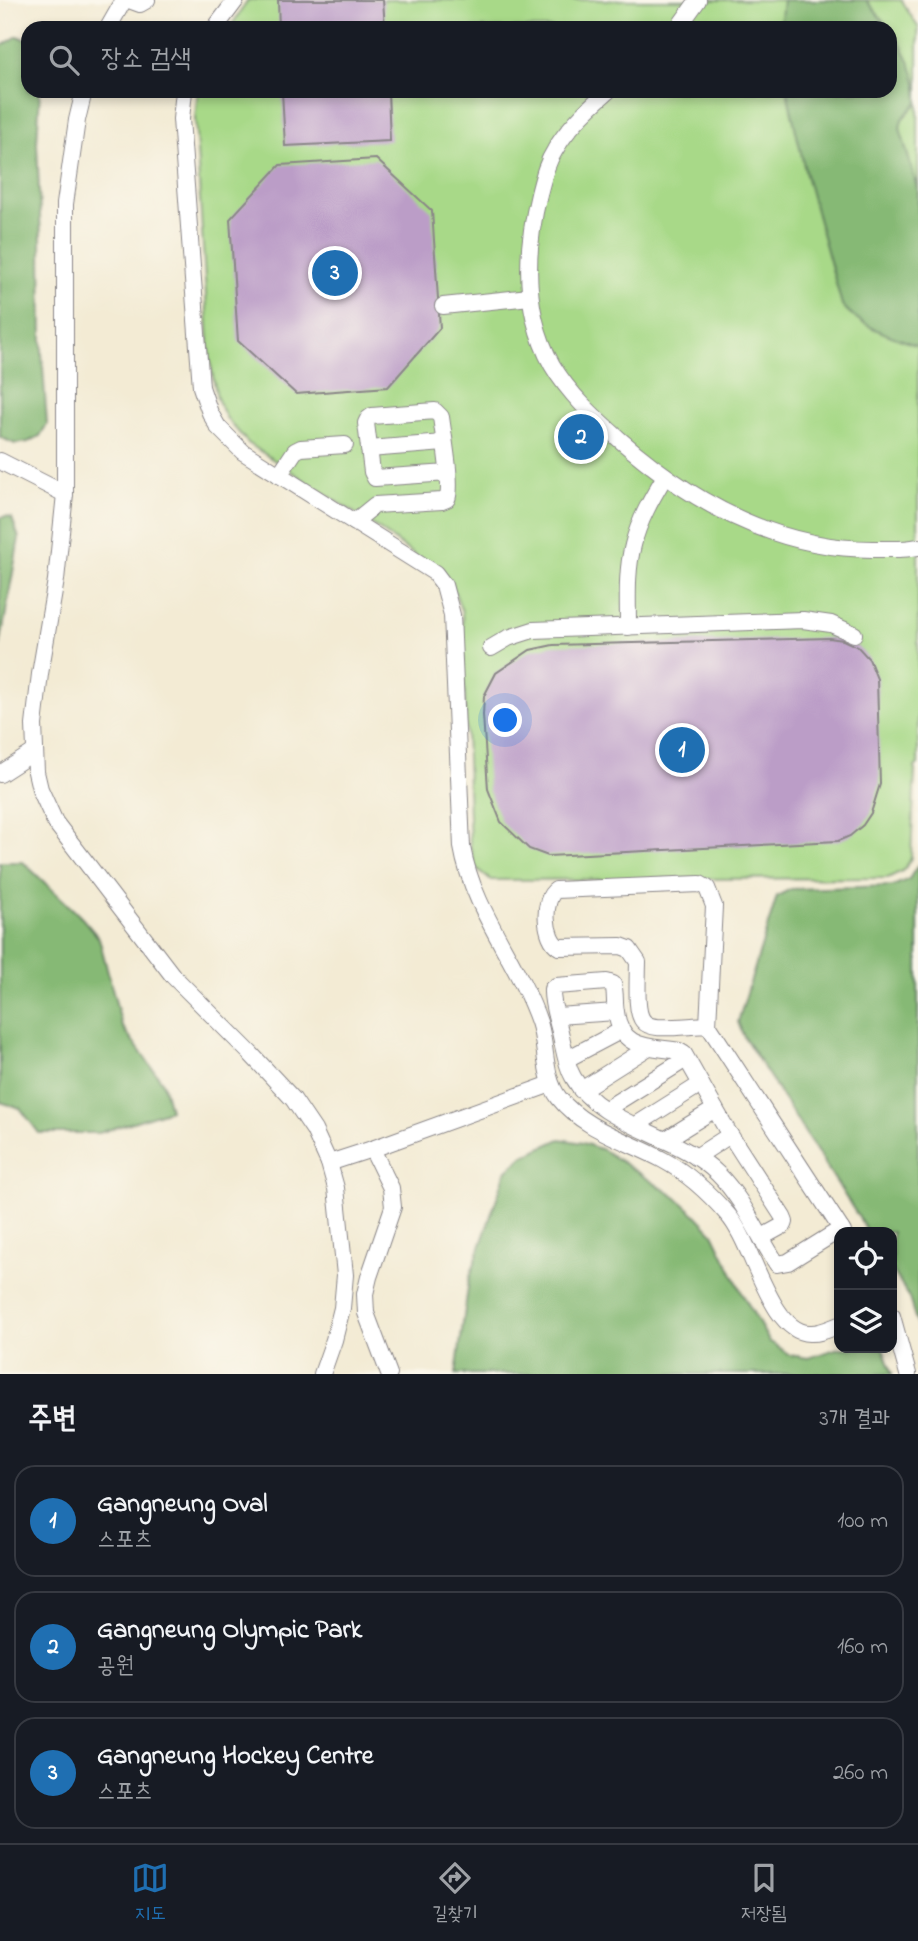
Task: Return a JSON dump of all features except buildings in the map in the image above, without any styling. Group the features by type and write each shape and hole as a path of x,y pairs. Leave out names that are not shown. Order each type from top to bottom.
{"street":[{"path":"113,21 127,0 140,4 147,0"},
{"path":"220,21 236,0"},
{"path":"683,21 698,0"},
{"path":"82,98 65,204 65,494 56,580 34,725 34,752 40,789 55,822 173,976 293,1099 314,1130 329,1163 336,1188 345,1275 340,1319 322,1374"},
{"path":"183,98 181,119 201,387 210,413 231,442 243,452 435,573 444,585 452,615 462,847 466,869 471,886 517,972 539,1021 551,1084 561,1100 590,1125 664,1160 712,1196 746,1241 775,1309 784,1322 806,1334 834,1327"},
{"path":"601,98 575,123 555,149 545,169 534,214 528,256 530,298 538,334 552,364 570,391 602,424 665,476 721,512 767,532 817,545 853,549 918,547"},
{"path":"443,306 530,298"},
{"path":"354,522 375,505 447,499 450,493 448,473 441,417 435,411 372,416 366,423 375,478 448,473"},
{"path":"369,449 444,443"},
{"path":"279,475 295,451 301,448 345,445"},
{"path":"0,461 65,494"},
{"path":"628,627 628,585 633,545 645,511 665,476"},
{"path":"491,648 508,638 533,630 803,620 831,624 854,634"},
{"path":"0,774 34,752"},
{"path":"708,1026 653,1028 643,1024 637,1006 638,962 635,955 621,946 559,947 553,944 549,937 547,900 550,894 556,890 700,884 707,888 715,906 708,1026 839,1227"},
{"path":"762,1237 785,1222 686,1059 679,1051 630,1041 622,1030 616,1012 613,984 607,982 556,986 552,989 571,1074 581,1090 606,1109 696,1157 717,1173 735,1195 777,1264 783,1264 834,1235"},
{"path":"556,1016 616,1012"},
{"path":"567,1059 622,1030"},
{"path":"581,1090 649,1047"},
{"path":"606,1109 686,1059"},
{"path":"329,1163 551,1084"},
{"path":"636,1125 701,1084"},
{"path":"665,1140 715,1109"},
{"path":"696,1157 730,1135"},
{"path":"372,1149 391,1188 393,1207 369,1277 365,1294 366,1312 389,1374"},
{"path":"717,1173 744,1157"},
{"path":"897,1334 908,1374"}],"green space":[{"path":"248,0 901,0 918,27 918,764 915,767 911,858 904,870 888,878 490,880 475,867 470,845 462,612 451,582 379,529 248,443 227,419 217,398 210,360 195,118 197,98 897,98 897,21 234,21"},
{"path":"783,0 866,0 883,21 781,21"},
{"path":"18,36 21,38 21,98 40,98 37,143 42,353 47,424 40,436 15,444 0,437 0,47"},
{"path":"897,40 910,64 918,102 902,119 900,128 918,191 918,346 867,325 842,305 806,175 789,98 897,98"},
{"path":"0,518 12,518 19,538 0,646"},
{"path":"0,862 23,862 81,917 99,938 122,1026 163,1083 170,1110 99,1133 39,1133 20,1108 0,1102"},
{"path":"918,865 918,1327 908,1295 897,1277 897,1227 865,1227 743,1035 738,1022 777,896 791,889 893,886 909,879"},
{"path":"560,1139 603,1150 677,1198 713,1233 769,1341 790,1355 808,1358 834,1350 834,1353 885,1353 892,1374 456,1374 469,1280 506,1171 523,1156"}],"place":[{"name":"Gangneung Hockey Centre","path":"335,273"},
{"name":"Gangneung Olympic Park","path":"581,437"},
{"name":"Gangneung Oval","path":"682,750"}]}
